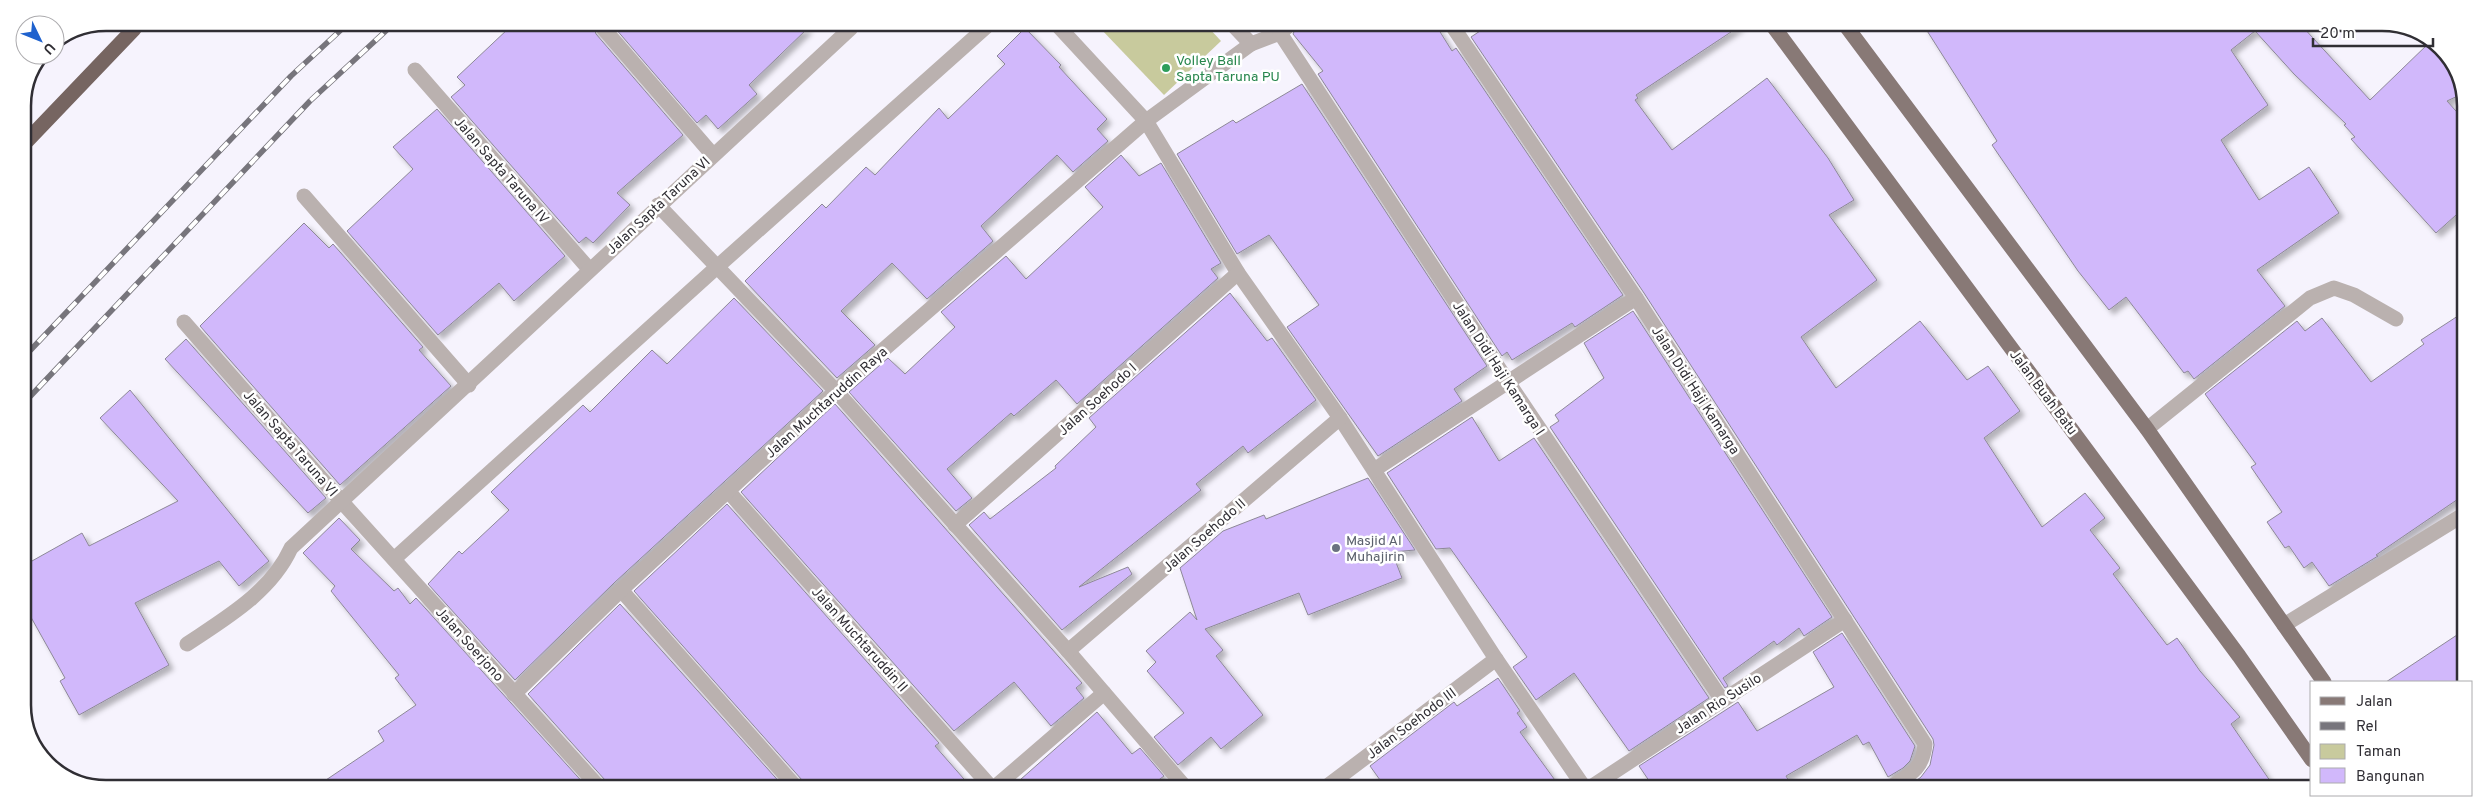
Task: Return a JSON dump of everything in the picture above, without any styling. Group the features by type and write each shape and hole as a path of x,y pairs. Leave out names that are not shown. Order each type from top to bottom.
{"highway":[{"path":"31,136 132,31"}],"main road":[{"name":"Jalan Buah Batu","path":"1777,31 2227,640 2310,757"},
{"path":"1850,31 2147,429 2323,681"}],"street":[{"path":"606,31 712,154"},
{"path":"394,559 717,267 983,31"},
{"path":"1063,31 1146,121 1238,273 1340,418 1496,659 1579,780"},
{"path":"1240,31 1251,44 1281,31"},
{"name":"Jalan Didi Haji Kamarga I","path":"1284,31 1508,382 1722,700"},
{"name":"Jalan Didi Haji Kamarga","path":"1457,31 1636,298 1925,744 1924,759 1914,771 1901,780"},
{"name":"Jalan Sapta Taruna VI","path":"184,322 342,502 469,385 712,154 834,33"},
{"name":"Jalan Muchtaruddin Raya","path":"514,694 621,590 836,391 1146,121 1251,44"},
{"name":"Jalan Sapta Taruna IV","path":"415,70 589,269"},
{"path":"304,196 469,385"},
{"path":"658,205 836,391 1179,780"},
{"name":"Jalan Soehodo I","path":"955,524 1238,273"},
{"path":"2147,429 2310,298 2334,288 2354,294 2396,319"},
{"path":"1374,470 1636,298"},
{"name":"Jalan Soehodo II","path":"1068,652 1340,418"},
{"name":"Jalan Muchtaruddin II","path":"728,491 985,780"},
{"path":"187,644 247,604 284,563 291,548 342,502"},
{"name":"Jalan Soerjono","path":"342,502 593,780"},
{"path":"2284,626 2457,519"},
{"path":"621,590 791,780"},
{"name":"Jalan Rio Susilo","path":"1603,780 1845,620"},
{"name":"Jalan Soehodo III","path":"1335,780 1496,659"},
{"path":"1003,780 1104,694"}],"green space":[{"name":"Volley Ball Sapta Taruna PU","path":"1103,31 1212,31 1221,41 1164,95"}],"building":[{"path":"506,31 595,31 683,135 617,193 630,205 593,243 586,237 579,243 451,97 465,85 457,77"},
{"path":"618,31 805,31 749,85 757,94 718,129 706,115 697,123"},
{"path":"1022,31 1028,31 1061,65 1059,67 1107,119 1097,129 1108,141 1073,172 1057,155 981,226 993,241 927,299 892,263 841,311 875,345 837,378 745,281 822,204 826,208 866,167 875,175 939,108 948,119 1005,64 997,56"},
{"path":"1294,31 1440,31 1452,51 1456,48 1623,295 1575,327 1572,323 1512,360 1507,352 1502,356 1318,74 1323,71 1293,34"},
{"path":"1480,31 1732,31 1636,95 1638,98 1635,100 1672,150 1767,78 1828,158 1854,200 1829,215 1877,280 1801,337 1836,388 1920,321 1967,380 1988,366 2020,411 1984,438 2042,527 2085,493 2105,518 2090,530 2120,568 2113,574 2167,645 2177,638 2200,671 2240,717 2231,724 2270,780 1917,780 1930,765 1934,745 1933,739 1644,293 1471,37"},
{"path":"1927,31 2255,31 2231,50 2268,105 2221,140 2259,200 2309,167 2339,213 2257,270 2285,306 2194,379 2188,371 2184,373 2126,297 2109,310 2078,271 1992,145 1997,141"},
{"path":"2255,31 2307,31 2370,100 2426,46 2427,47 2447,69 2456,97 2447,101 2457,112 2457,214 2436,233 2351,139 2355,137 2344,125 2346,124 2294,74"},
{"path":"1302,84 1487,366 1454,389 1462,401 1378,456 1287,327 1319,305 1269,235 1237,254 1177,154 1233,120 1236,123"},
{"path":"437,109 565,256 514,301 499,283 438,335 347,231 413,169 393,147"},
{"path":"1121,155 1139,176 1161,163 1221,263 1211,269 1218,278 1077,404 1056,380 1014,416 1011,413 947,469 972,498 956,511 849,392 888,358 905,374 955,327 941,312 1006,256 1026,279 1103,207 1085,187"},
{"path":"304,223 329,248 333,244 423,347 419,350 451,386 340,485 200,326"},
{"path":"1230,293 1267,341 1272,338 1316,400 1248,453 1243,446 1196,484 1201,490 1079,587 1128,567 1132,574 1062,630 969,525 984,512 990,519 1056,468 1055,466 1096,427 1089,418"},
{"path":"734,298 823,391 614,583 515,680 428,584 459,551 462,554 509,510 491,492 583,405 590,412 652,350 667,364"},
{"path":"1633,311 1832,617 1804,636 1799,628 1777,645 1774,641 1723,678 1728,686 1725,688 1550,427 1559,421 1555,415 1604,378 1584,343"},
{"path":"2457,317 2457,500 2376,555 2378,556 2329,586 2312,562 2304,568 2289,546 2285,548 2267,522 2282,512 2251,467 2256,464 2205,394 2297,321 2305,331 2322,318 2371,382 2424,344 2421,340"},
{"path":"186,339 326,498 308,513 165,359"},
{"path":"130,390 269,561 239,586 219,561 135,603 169,665 79,715 60,681 65,678 31,617 31,562 82,533 89,546 178,501 100,418"},
{"path":"835,404 1082,683 1076,688 1084,698 1051,726 1014,682 954,731 741,492"},
{"path":"1472,417 1499,461 1534,438 1709,698 1629,751 1574,673 1536,700 1513,667 1527,657 1450,548 1436,549 1387,473"},
{"path":"1368,478 1415,550 1392,552 1402,578 1308,615 1299,593 1205,629 1223,650 1216,656 1263,715 1221,749 1211,737 1178,765 1154,737 1184,713 1147,671 1156,662 1146,651 1190,612 1197,620 1180,568 1223,531 1264,515 1266,519"},
{"path":"727,504 939,743 935,746 965,780 802,780 634,591"},
{"path":"339,518 360,540 351,549 394,591 398,588 410,604 416,598 581,780 326,780 384,741 378,731 416,705 395,678 399,675 331,591 335,586 303,553"},
{"path":"620,604 778,780 605,780 528,694"},
{"path":"1842,633 1915,746 1910,761 1903,768 1888,777 1869,742 1863,745 1857,735 1786,776 1788,780 1649,780 1639,766 1738,702 1757,731 1834,687 1813,652"},
{"path":"2457,635 2457,681 2388,681"},
{"path":"1498,678 1520,711 1517,713 1527,727 1520,732 1555,780 1380,780 1370,766 1454,702 1457,706"},
{"path":"1097,712 1132,754 1140,748 1164,776 1159,780 1020,780"}],"railway":[{"path":"31,350 291,76 340,31"},
{"path":"31,396 310,101 386,31"}],"place":[{"name":"Volley Ball Sapta Taruna PU","path":"1166,68"},
{"name":"Masjid Al Muhajirin","path":"1336,548"}]}
